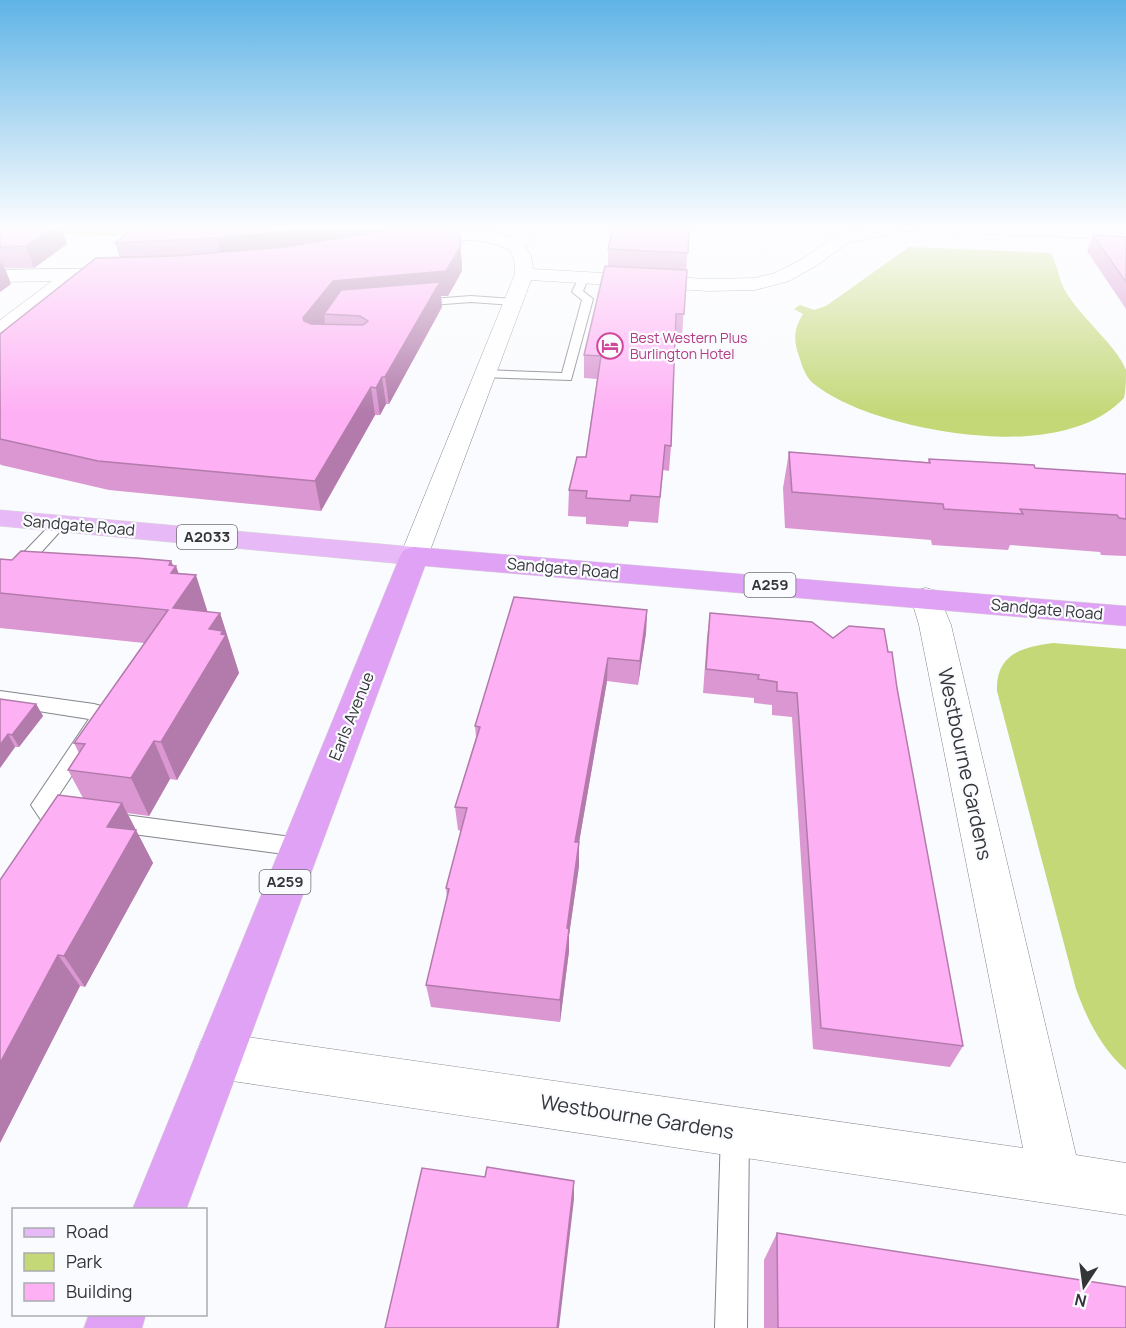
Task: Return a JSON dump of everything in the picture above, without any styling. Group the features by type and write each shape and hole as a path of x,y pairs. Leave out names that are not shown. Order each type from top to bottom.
{"highway":[{"name":"Sandgate Road","path":"414,556 1126,616"},
{"name":"Earls Avenue","path":"159,1208 414,556"}],"main road":[{"name":"Sandgate Road","path":"0,518 414,556"}],"street":[{"path":"0,330 52,289"},
{"name":"Earls Avenue","path":"414,556 518,289"},
{"name":"Westbourne Gardens","path":"926,598 935,625 1055,1178"},
{"name":"Westbourne Gardens","path":"219,1056 1126,1189"}],"lane":[{"path":"484,374 567,377 588,299 577,292 578,289"},
{"path":"412,304 471,299 512,302"},
{"path":"0,587 60,523"},
{"path":"0,698 94,711 99,719 41,805 48,814 299,847"},
{"path":"731,1328 735,1132"}],"green space":[{"path":"850,289 1064,289 1072,302 1115,351 1126,370 1124,398 1105,413 1084,424 1038,435 1013,437 953,433 890,419 861,410 835,398 814,384 805,372 795,339 796,329 803,314 794,309 800,305 814,310 826,306"},
{"path":"1053,643 1126,649 1126,1070 1109,1052 1096,1032 1076,989 997,691 1001,668 1013,655 1031,647"}],"building":[{"path":"57,289 327,289 303,318 304,321 311,324 363,325 368,321 360,316 324,314 341,290 436,289 385,377 382,377 376,388 371,387 315,481 98,461 0,439 0,334"},
{"path":"600,289 686,289 684,314 676,314 671,446 665,445 660,497 631,495 630,501 586,498 587,491 569,490 577,457 586,457 601,356 584,355"},
{"path":"789,452 930,463 929,459 1034,465 1035,468 1126,474 1126,519 1119,518 1117,515 1020,509 1023,514 944,509 943,504 792,492"},
{"path":"21,551 171,561 169,565 176,566 171,573 196,575 173,608 220,613 209,629 223,631 221,634 226,635 161,742 154,741 131,778 68,770 85,744 74,743 168,610 0,593 0,559 12,560"},
{"path":"514,597 647,610 640,661 608,658 575,842 579,842 560,1000 426,985 449,889 446,888 467,808 455,807 480,727 475,726"},
{"path":"710,613 812,622 833,638 849,626 884,629 888,652 892,652 963,1046 821,1028 797,693 777,691 777,682 758,679 759,675 706,669"},
{"path":"0,699 36,704 12,735 8,734 0,745"},
{"path":"58,795 122,803 107,827 136,830 64,956 58,955 0,1063 0,880"},
{"path":"487,1167 574,1181 557,1328 385,1328 422,1168 485,1177"},
{"path":"777,1233 1126,1287 1126,1328 778,1328"}],"place":[{"name":"Best Western Plus Burlington Hotel","path":"610,346"}]}
